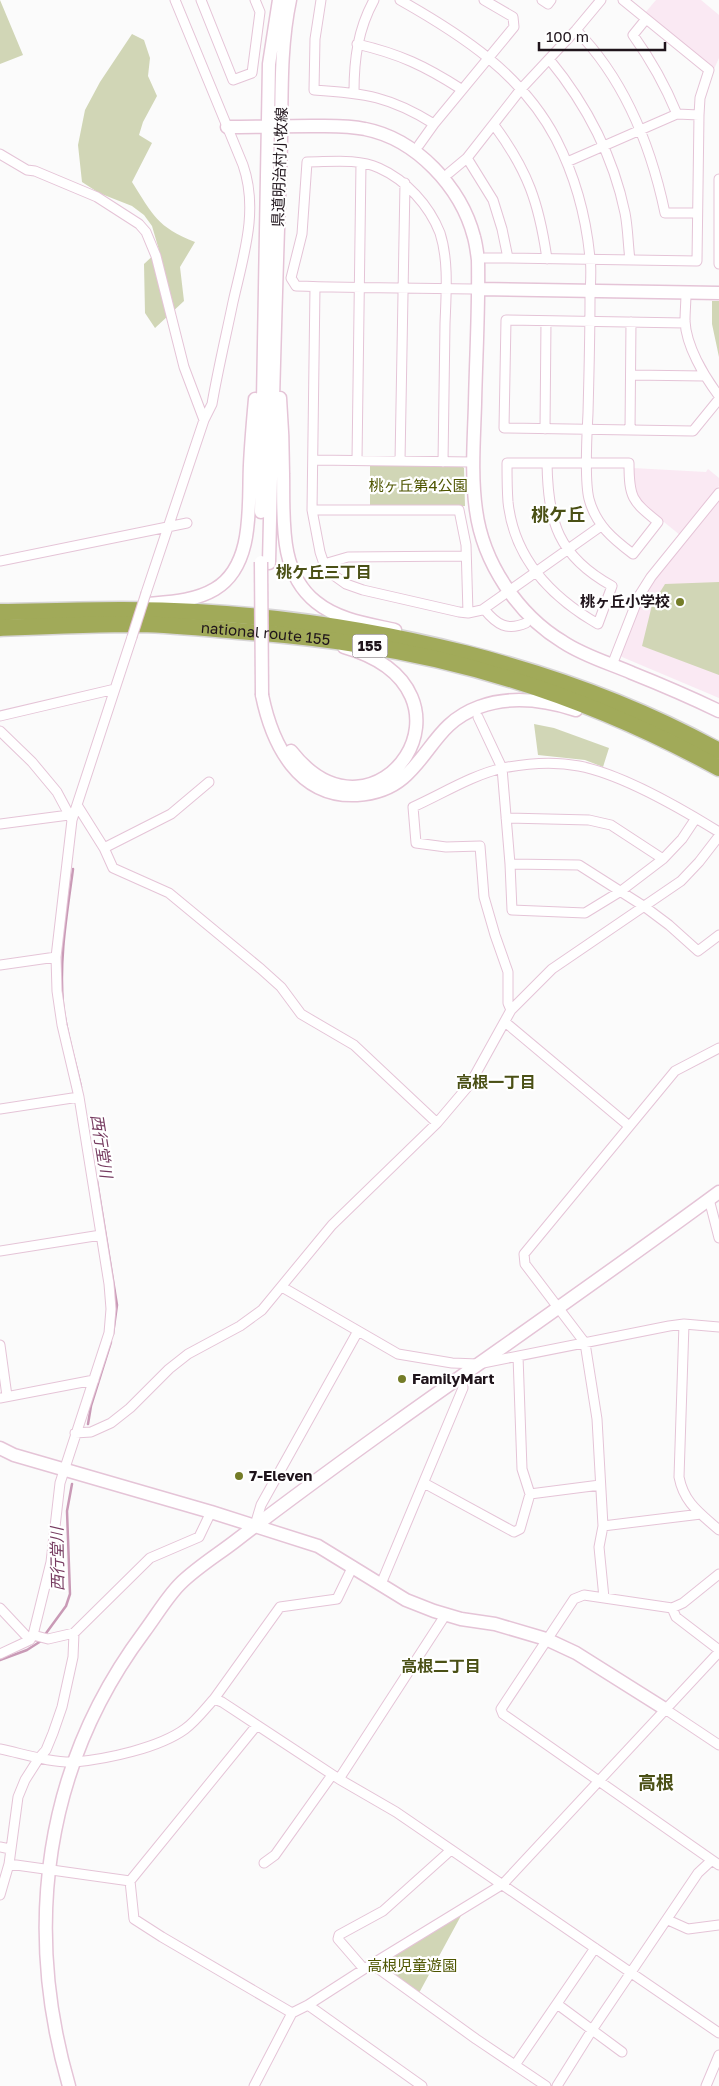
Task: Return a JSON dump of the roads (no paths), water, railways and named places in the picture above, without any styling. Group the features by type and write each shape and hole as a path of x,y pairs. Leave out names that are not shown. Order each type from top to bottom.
{"highway":[{"name":"national route 155","path":"0,612 146,610 198,612 367,631 434,646 531,672 624,706 719,751"},
{"name":"national route 155","path":"0,628 141,624 200,627 307,637 364,645 475,670 530,686 616,718 691,752 719,768"}],"street":[{"path":"32,1638 51,1562 60,1483 64,1468 83,1433 94,1380 109,1333 111,1309 79,1097 62,1025 57,991 56,957 70,817 77,805 204,420 212,404 248,238 251,207 249,182 175,0"},
{"path":"201,0 233,80 252,74 260,12 255,0"},
{"name":"県道明治村小牧線","path":"268,333 269,64 279,0"},
{"name":"県道明治村小牧線","path":"268,333 282,126 283,64 290,0"},
{"path":"321,0 314,38 314,90 354,92 396,103 434,124"},
{"path":"354,92 354,65 357,44 374,0"},
{"path":"400,0 458,34 490,57 521,89 555,138 580,198 591,260 587,430 588,464 589,498 601,526 612,538 633,554 658,522 634,500 630,492 629,463 588,464 547,463 507,464 510,515 522,548 536,573 553,593 573,610 598,624 612,586 596,577 580,564 568,550 557,530 550,508 547,463"},
{"path":"419,145 461,89 514,27 512,17 484,0"},
{"path":"542,0 548,4 551,0"},
{"path":"448,173 467,158 521,89 601,0"},
{"path":"485,258 697,261 696,213 700,98 709,70 623,0"},
{"path":"646,19 633,35 650,58 677,114"},
{"path":"576,30 612,74 641,130 657,174 665,213 696,213"},
{"path":"357,44 386,50 410,59 461,89"},
{"path":"549,59 569,83 590,116 604,146 626,214 630,260"},
{"path":"566,162 677,114 699,115"},
{"path":"494,125 516,156 535,197 542,223 547,259"},
{"path":"227,127 346,126 366,129 410,148 429,163 443,178 466,215 474,237 478,260 475,498 479,526 490,557 509,591 530,616 549,634 575,650 674,690 719,711"},
{"path":"0,154 27,170 35,171 97,197 139,224 146,232 156,256 184,366 204,420"},
{"path":"467,158 493,200 508,258"},
{"path":"443,462 446,288 440,234 428,211 405,183 378,167 348,161 307,162 302,234 290,278 296,286 446,288 590,292 719,293"},
{"path":"357,460 361,163"},
{"path":"719,179 719,264"},
{"path":"400,461 405,183"},
{"path":"315,287 312,510 324,564 332,574 346,584 363,590 468,613 484,609 601,526"},
{"path":"685,323 506,320 504,428 693,431 719,397 704,376 689,339 685,323 686,293"},
{"path":"546,321 546,429"},
{"path":"630,430 631,322"},
{"path":"268,333 265,562 266,695 271,730 279,747 291,764 313,784 341,795 372,793 393,785 413,768 441,732 459,716 480,706 502,701 528,700 556,704 609,721 691,752"},
{"path":"42,611 181,601 202,596 216,588 232,573 239,563 246,538 251,442 268,333"},
{"path":"268,333 280,406 284,527 287,553 298,581 317,602 339,615 408,634 434,646"},
{"path":"631,375 704,376"},
{"path":"313,460 474,462"},
{"path":"612,665 639,596 651,578 719,493"},
{"path":"312,510 459,510 466,556 468,613"},
{"path":"0,561 187,523"},
{"path":"324,564 348,557 466,556"},
{"path":"484,609 494,621 500,624 514,628 526,623"},
{"path":"266,695 282,738 298,759 320,777 343,785 361,786 384,778 395,771 404,761 414,740 416,713 413,699 395,672 375,659 307,637"},
{"path":"0,716 115,690"},
{"path":"478,717 502,768 512,910 584,913 621,891 663,859 682,839 696,818"},
{"path":"0,731 32,762 57,792 70,817"},
{"path":"83,1433 111,1423 130,1408 169,1369 188,1354 240,1326 262,1310 332,1225 437,1123 470,1084 512,1010 552,969 681,881 699,862 719,834 696,818 623,781 579,766 530,764 502,768 479,776 413,808 416,843 446,847 480,846 484,897 508,972 508,1003 512,1010"},
{"path":"104,848 171,814 209,782"},
{"path":"77,805 104,848 113,868 169,893 281,987 301,1014 354,1045 437,1123"},
{"path":"0,824 70,817"},
{"path":"506,818 589,820 611,825 663,859"},
{"path":"510,864 579,865 670,925 698,951 719,936"},
{"path":"0,965 56,957"},
{"path":"505,1022 629,1126"},
{"path":"604,1598 599,1547 602,1526 597,1418 585,1343 525,1264 524,1254 675,1071 719,1048"},
{"path":"0,1109 79,1097"},
{"path":"69,2086 60,2055 49,2000 45,1947 45,1906 48,1870 62,1800 86,1730 124,1659 180,1584 462,1375 714,1196 719,1238"},
{"path":"0,1251 101,1235"},
{"path":"282,1287 398,1354 452,1364 478,1364 684,1324 719,1327"},
{"path":"684,1324 679,1477 682,1492 686,1499 719,1530"},
{"path":"256,1526 261,1504 358,1331"},
{"path":"0,1345 4,1397 94,1380"},
{"path":"424,1483 514,1532 520,1529 530,1494 522,1469 518,1356"},
{"path":"381,1584 463,1388 462,1375"},
{"path":"0,1448 14,1455 211,1512 318,1546 406,1600 446,1614 495,1624 546,1639 576,1653 719,1745"},
{"path":"530,1494 600,1485"},
{"path":"0,1654 32,1638 48,1639 74,1633 150,1558 199,1537 211,1512"},
{"path":"602,1526 701,1514"},
{"path":"0,1749 39,1758 74,1762 157,1745 185,1729 214,1699 280,1607 337,1599 353,1566"},
{"path":"558,2086 592,2030 698,1873 715,1863 503,1714 501,1709 574,1599 584,1595 672,1608 683,1603 719,1574"},
{"path":"0,1608 32,1638"},
{"path":"254,2086 292,2013 308,2006 503,1884 719,1651 676,1617 672,1608"},
{"path":"264,1863 275,1854 335,1777 446,1614"},
{"path":"0,1895 9,1864 18,1797 50,1742 62,1707 73,1657 74,1633"},
{"path":"214,1699 222,1702 335,1777 396,1812 719,2033"},
{"path":"257,1725 130,1881 134,1919 292,2013"},
{"path":"0,1847 10,1849"},
{"path":"451,1850 383,1911 339,1934 338,1940 368,1967 546,2086"},
{"path":"9,1864 130,1881"},
{"path":"668,1920 688,1929 719,1925"},
{"path":"515,2065 596,1948"},
{"path":"557,2004 622,2052"},
{"path":"308,2006 422,2086"},
{"path":"706,2086 719,2055"}],"waterway":[{"name":"西行堂川","path":"73,869 64,936 62,987 66,1025 81,1087"},
{"name":"西行堂川","path":"97,1181 117,1305 113,1334"},
{"name":"西行堂川","path":"88,1424 91,1406 111,1342"},
{"name":"西行堂川","path":"44,1636 66,1606 70,1594 67,1511 72,1484"},
{"name":"西行堂川","path":"0,1660 27,1650 41,1641"}],"place":[{"name":"桃ヶ丘小学校","path":"680,602"},
{"name":"FamilyMart","path":"402,1379"},
{"name":"7-Eleven","path":"239,1476"}],"district":[{"name":"桃ケ丘","path":"558,515"},
{"name":"桃ケ丘三丁目","path":"324,572"},
{"name":"高根一丁目","path":"496,1082"},
{"name":"高根二丁目","path":"441,1666"},
{"name":"高根","path":"656,1783"}],"park label":[{"name":"桃ヶ丘第4公園","path":"418,486"},
{"name":"高根児童遊園","path":"412,1966"}]}
